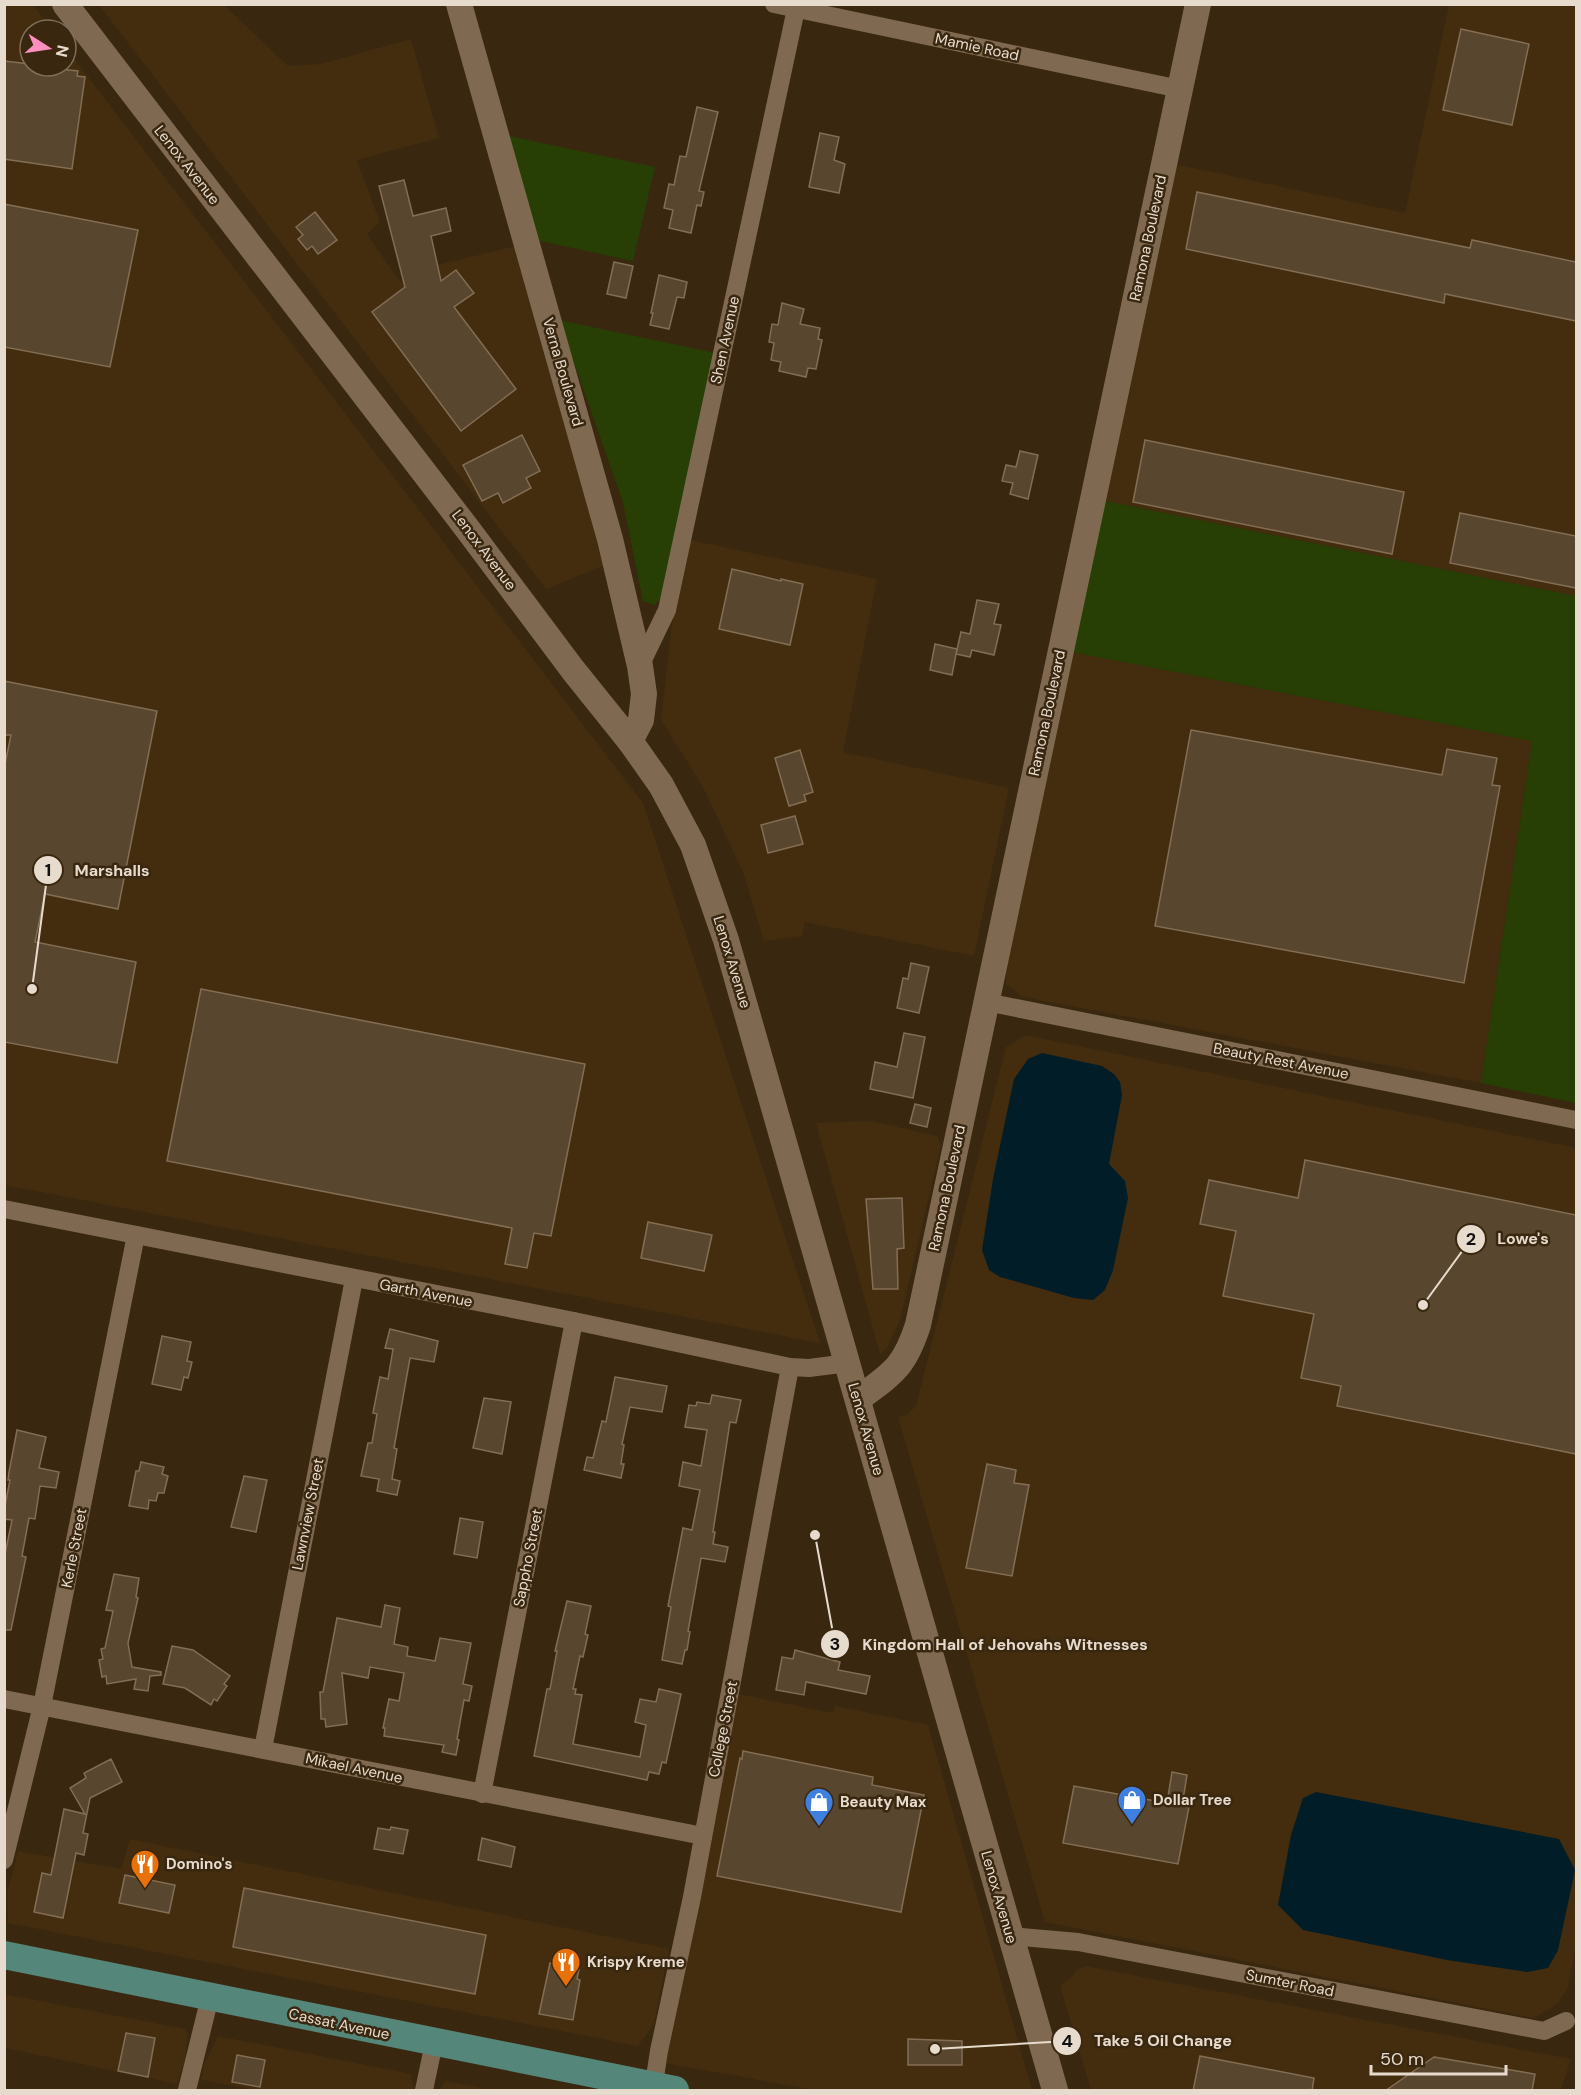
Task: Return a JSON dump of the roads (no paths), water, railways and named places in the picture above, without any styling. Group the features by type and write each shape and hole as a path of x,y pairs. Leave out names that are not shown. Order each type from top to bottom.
{"main road":[{"name":"Lenox Avenue","path":"65,4 573,670 630,741 661,785 693,845 715,904 848,1363 1054,2091"},
{"name":"Verna Boulevard","path":"459,4 610,539 640,666 644,694 640,720 630,741"},
{"name":"Ramona Boulevard","path":"858,1399 900,1366 912,1345 918,1325 1198,4"},
{"name":"Cassat Avenue","path":"4,1955 661,2089"}],"street":[{"name":"Mamie Road","path":"774,4 1180,89"},
{"name":"Shen Avenue","path":"640,666 667,610 796,9"},
{"name":"Beauty Rest Avenue","path":"986,1002 1576,1120"},
{"name":"Garth Avenue","path":"4,1209 574,1321 790,1368 848,1363"},
{"name":"Kerle Street","path":"4,1860 42,1706 136,1235"},
{"name":"Lawnview Street","path":"263,1749 354,1279"},
{"name":"Sappho Street","path":"482,1794 574,1321"},
{"name":"College Street","path":"661,2089 703,1836 790,1368"},
{"name":"Mikael Avenue","path":"4,1699 703,1836"},
{"name":"Sumter Road","path":"1010,1936 1078,1942 1544,2031 1566,2021"},
{"path":"187,2091 210,1997"},
{"path":"424,2091 435,2043"}],"water":[{"path":"1042,1053 1102,1066 1114,1074 1120,1082 1122,1095 1109,1164 1125,1181 1128,1198 1113,1270 1105,1290 1093,1300 1074,1298 1000,1277 989,1270 982,1250 993,1179 1014,1079 1028,1059"},
{"path":"1316,1792 1559,1839 1575,1870 1558,1950 1548,1968 1527,1972 1447,1960 1303,1930 1278,1905 1291,1835 1303,1798"}],"place":[{"name":"Marshalls","path":"32,989"},
{"name":"Lowe's","path":"1423,1305"},
{"name":"Kingdom Hall of Jehovahs Witnesses","path":"815,1535"},
{"name":"Dollar Tree","path":"1132,1826"},
{"name":"Beauty Max","path":"819,1828"},
{"name":"Domino's","path":"145,1890"},
{"name":"Krispy Kreme","path":"566,1988"},
{"name":"Take 5 Oil Change","path":"935,2049"}]}
